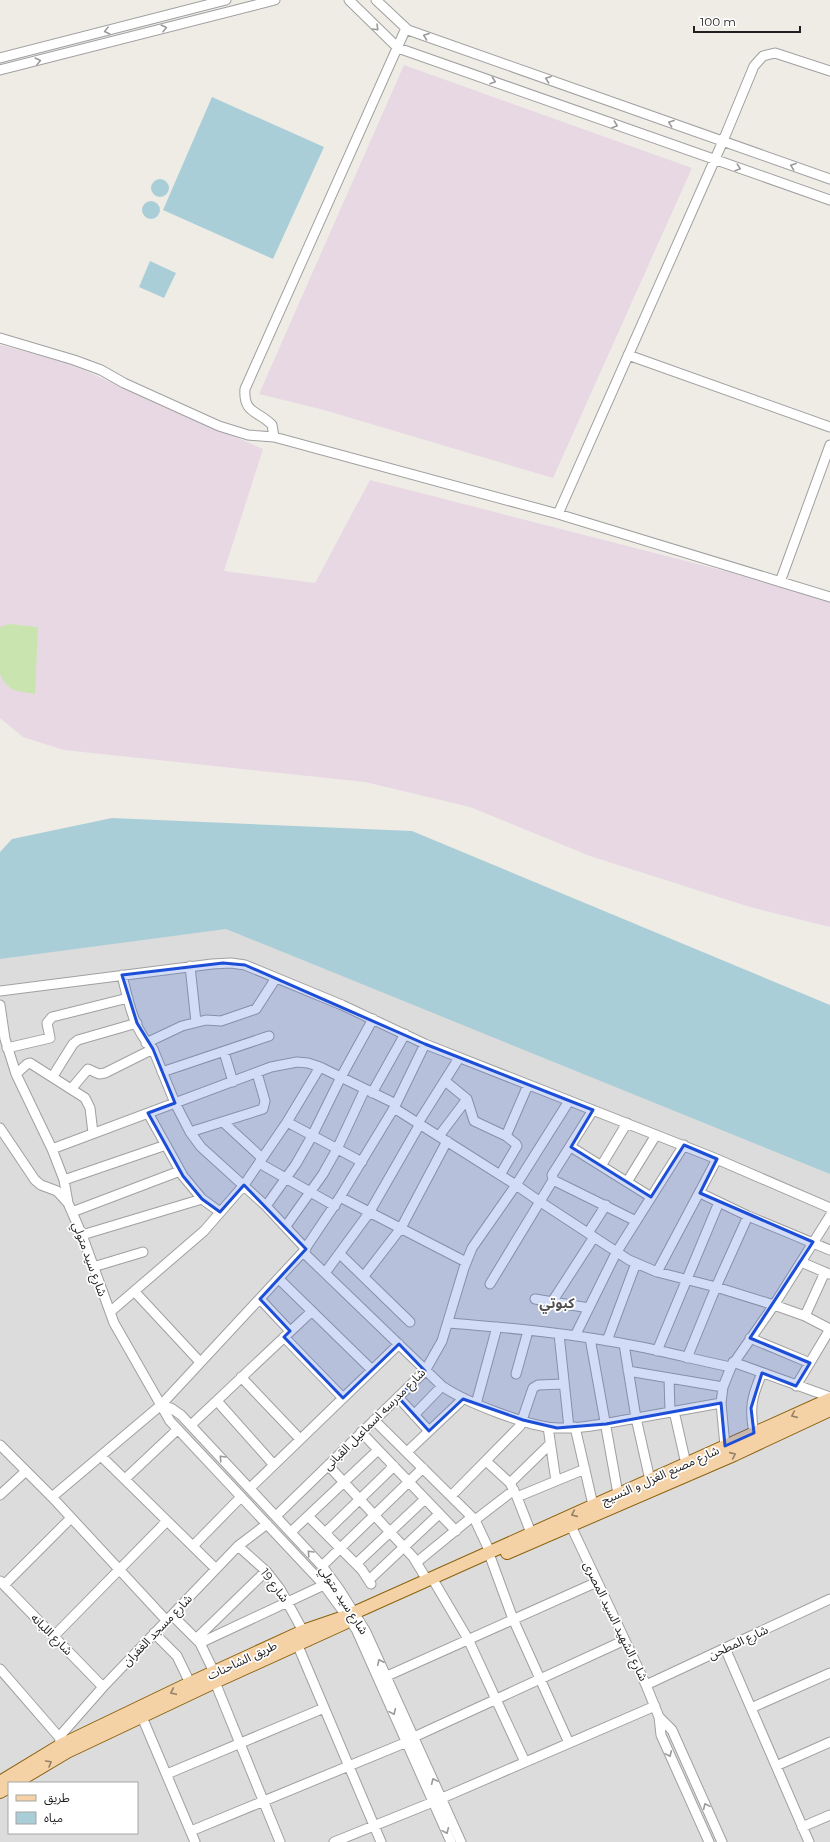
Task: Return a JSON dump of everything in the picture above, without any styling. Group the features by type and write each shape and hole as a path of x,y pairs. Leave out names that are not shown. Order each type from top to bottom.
{"main road":[{"name":"شارع مصنع الغزل و النسيج","path":"491,1556 531,1533 830,1398"},
{"name":"شارع مصنع الغزل و النسيج","path":"491,1556 571,1526 734,1455 830,1410"},
{"name":"طريق الشاحنات","path":"0,1782 60,1741 190,1683 214,1677 298,1646 352,1617 432,1580 491,1556"},
{"name":"طريق الشاحنات","path":"18,1782 67,1752 142,1717 214,1677 303,1631 352,1617"}],"street":[{"path":"0,58 226,0"},
{"path":"0,70 275,0"},
{"path":"349,0 398,48 830,200"},
{"path":"376,0 406,28 830,179"},
{"path":"274,437 272,425 252,411 248,406 245,389 406,28"},
{"path":"558,514 715,160 754,66 763,56 775,53 830,71"},
{"path":"0,338 74,360 101,370 124,383 219,426 248,435 274,437 558,514 830,597"},
{"path":"628,355 830,427"},
{"path":"780,582 830,445"},
{"path":"0,991 190,966 223,963 238,964 258,970 373,1019 425,1044 684,1145 830,1208"},
{"path":"190,966 196,1022"},
{"path":"122,975 136,1023 150,1046 175,1103 190,1132 208,1155 244,1185 286,1226 304,1250 325,1273 442,1386 476,1404 548,1427 572,1428 606,1424 721,1403"},
{"path":"72,1088 86,1069 89,1068 99,1074 106,1073 174,1030 196,1022 206,1020 221,1021 256,1010 276,978"},
{"path":"7,1048 50,1038 47,1023 52,1017 128,998"},
{"path":"0,1005 7,1048 16,1074 52,1149 64,1180 70,1207 180,1171"},
{"path":"266,1206 286,1179 312,1136 341,1077 373,1019"},
{"path":"53,1076 73,1044 78,1040 136,1023"},
{"path":"286,1226 311,1193 369,1091 404,1034"},
{"path":"162,1072 269,1036"},
{"path":"52,1497 161,1405 260,1300 304,1250 335,1206 395,1106 425,1044"},
{"path":"224,1052 233,1082"},
{"path":"325,1273 370,1213 419,1124 459,1058"},
{"path":"52,1149 271,1067 297,1062 320,1066 395,1106 419,1124 516,1184 616,1252 636,1263 658,1272 716,1287 774,1305 804,1316 830,1329 796,1386"},
{"path":"16,1074 26,1064 30,1063 81,1094 87,1101 93,1134"},
{"path":"110,1312 204,1231 244,1185 287,1122 320,1066"},
{"path":"190,1132 260,1110 265,1106 257,1073"},
{"path":"445,1081 468,1099 474,1121 506,1136 516,1143 517,1146 500,1175"},
{"path":"506,1136 528,1085"},
{"path":"364,1276 401,1228 443,1139 468,1099"},
{"name":"شارع مدرسه اسماعيل القبانى","path":"276,1516 425,1371 442,1341 466,1262 472,1248 516,1184 569,1101"},
{"path":"490,1284 553,1180 552,1175 593,1110"},
{"path":"148,1113 180,1171 202,1199 220,1212"},
{"path":"223,1122 261,1160 286,1179 335,1206"},
{"path":"287,1122 362,1162"},
{"path":"601,1166 627,1123"},
{"name":"شارع سيد متولي","path":"0,1128 35,1180 41,1185 57,1192 70,1207 82,1235 110,1312 167,1417 177,1430 267,1524 352,1617 356,1629 410,1739 437,1800 451,1842"},
{"path":"627,1182 656,1135"},
{"path":"64,1180 166,1145"},
{"path":"575,1336 616,1252 684,1145"},
{"path":"571,1147 651,1197"},
{"path":"658,1272 717,1159"},
{"path":"553,1180 636,1221"},
{"path":"700,1193 748,1216 830,1250"},
{"path":"340,1197 466,1262"},
{"path":"82,1235 202,1199"},
{"path":"552,1302 591,1235 606,1205"},
{"path":"657,1351 717,1207"},
{"path":"687,1358 716,1287 748,1216"},
{"path":"725,1446 721,1403 723,1387 732,1365 774,1305 830,1216"},
{"path":"93,1267 143,1252"},
{"path":"340,1254 410,1322"},
{"path":"801,1262 827,1274 804,1316"},
{"path":"607,1341 636,1263"},
{"path":"279,1279 311,1312 372,1370"},
{"path":"134,1291 200,1362"},
{"path":"535,1299 589,1308"},
{"path":"260,1300 287,1334 343,1398"},
{"path":"191,1425 311,1312"},
{"path":"448,1323 528,1330 590,1338 687,1358 732,1365 762,1373 830,1398"},
{"path":"476,1404 497,1327"},
{"path":"516,1374 528,1330"},
{"path":"559,1334 564,1384 572,1428 584,1469 592,1505"},
{"path":"590,1338 618,1494"},
{"path":"750,1338 810,1363"},
{"path":"250,1488 399,1344"},
{"path":"624,1344 636,1418 650,1480"},
{"path":"628,1372 723,1387"},
{"path":"754,1433 751,1408 753,1395 762,1373"},
{"path":"241,1377 300,1440"},
{"path":"669,1378 672,1412 686,1464"},
{"path":"451,1496 517,1430 523,1420 533,1388 538,1384 564,1384"},
{"path":"414,1415 442,1386"},
{"path":"398,1397 430,1431"},
{"path":"407,1452 464,1399"},
{"path":"217,1401 274,1465"},
{"name":"شارع سيد متولي","path":"161,1405 176,1411 191,1425 322,1566 386,1676 410,1739"},
{"path":"374,1420 473,1519 491,1556 513,1619 569,1743"},
{"path":"548,1427 556,1481"},
{"path":"125,1479 177,1430"},
{"path":"361,1432 456,1531"},
{"path":"417,1562 456,1531 514,1490 550,1444"},
{"path":"0,1445 52,1497 118,1569 169,1618 198,1640 280,1842"},
{"path":"291,1532 378,1450"},
{"path":"101,1456 216,1569"},
{"path":"486,1461 514,1490 531,1533"},
{"path":"328,1465 404,1547 432,1580 468,1640 525,1762"},
{"path":"325,1533 394,1466"},
{"path":"322,1566 423,1468"},
{"path":"514,1490 556,1481 584,1469"},
{"path":"0,1495 26,1471"},
{"path":"193,1546 241,1497"},
{"path":"356,1564 425,1499"},
{"path":"308,1516 356,1564 370,1583 404,1547 439,1514"},
{"path":"2,1583 71,1518"},
{"path":"54,1636 118,1569 167,1521"},
{"name":"شارع مسجد الغفران","path":"60,1741 103,1687 154,1633 238,1546 267,1524"},
{"name":"شارع الشهيد السيد المصرى","path":"571,1526 646,1684 659,1717 661,1735 709,1842"},
{"name":"شارع 19","path":"238,1546 266,1571 288,1601 303,1631"},
{"path":"198,1640 266,1571"},
{"path":"386,1676 597,1582"},
{"name":"شارع اللبانه","path":"2,1583 103,1687"},
{"path":"198,1640 324,1585"},
{"name":"شارع المطحن","path":"646,1684 830,1599"},
{"path":"154,1633 177,1656 190,1683"},
{"path":"191,1831 349,1766 625,1640"},
{"path":"298,1646 381,1842"},
{"path":"725,1648 809,1842"},
{"path":"0,1669 60,1741"},
{"path":"751,1708 830,1673"},
{"path":"334,1842 437,1800 655,1706"},
{"path":"167,1774 324,1708"},
{"path":"142,1717 196,1842"},
{"name":"شارع الشهيد السيد المصرى","path":"659,1717 672,1730 722,1842"},
{"path":"776,1766 830,1742"},
{"name":"شارع سيد متولي","path":"437,1800 461,1842"},
{"path":"802,1827 830,1815"}],"highlighted area":[{"path":"223,963 245,965 425,1044 593,1110 571,1147 651,1197 684,1145 717,1159 700,1193 813,1242 750,1338 810,1363 796,1386 762,1373 751,1408 754,1433 725,1446 721,1403 606,1424 557,1428 523,1420 463,1399 429,1431 398,1397 425,1371 399,1344 343,1398 284,1337 290,1331 260,1299 306,1249 244,1185 220,1212 202,1199 183,1176 148,1113 175,1103 153,1049 137,1023 122,975"}],"shaded area":[{"path":"404,65 692,168 553,478 324,410 259,394"},
{"path":"0,345 65,362 263,449 224,571 315,583 370,480 830,598 830,927 750,907 590,856 470,807 365,782 64,750 23,737 0,718"},
{"path":"147,901 830,1103 830,1842 0,1842 0,938"}],"green space":[{"path":"9,624 38,627 35,694 14,690 6,684 0,674 0,627"}],"water":[{"path":"212,97 324,147 273,259 163,210"},
{"path":"160,179 166,182 169,188 166,194 160,197 154,194 151,188 154,182"},
{"path":"151,201 157,204 160,210 157,216 151,219 145,216 142,210 145,204"},
{"path":"150,261 176,273 164,298 139,287"},
{"path":"112,818 412,831 830,1005 830,1174 226,929 0,959 0,852 12,839"}],"district":[{"name":"كبوتي","path":"557,1303"}]}
